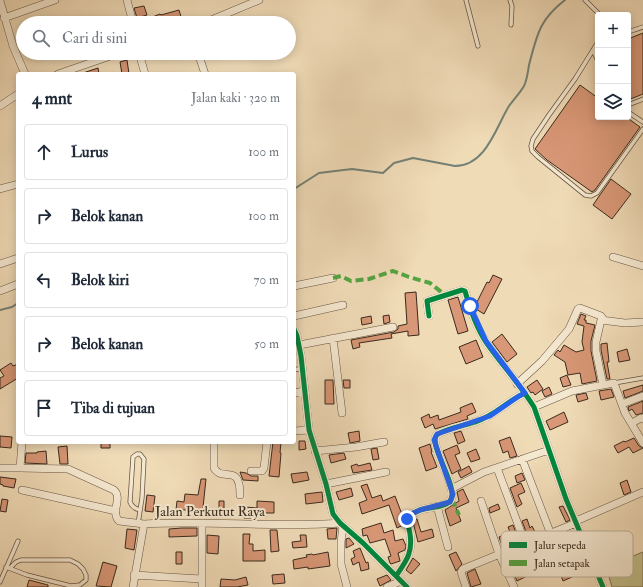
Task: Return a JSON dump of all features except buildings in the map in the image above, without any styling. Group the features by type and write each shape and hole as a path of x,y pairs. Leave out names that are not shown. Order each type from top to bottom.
{"street":[{"path":"4,18 55,0"},
{"path":"127,0 131,16"},
{"path":"221,16 259,0"},
{"path":"0,1 16,53"},
{"path":"19,60 24,72"},
{"path":"68,72 100,60"},
{"path":"141,60 144,72"},
{"path":"200,60 204,72"},
{"path":"0,106 16,95"},
{"path":"0,189 16,185"},
{"path":"613,257 643,266"},
{"path":"0,264 16,259"},
{"path":"296,286 333,278"},
{"path":"0,291 16,285"},
{"path":"429,316 427,301 464,290 474,318 486,341 534,407 566,499 580,531"},
{"path":"296,316 343,305"},
{"path":"517,384 547,356 569,329 578,309 580,308 601,316 603,319 625,323 643,322"},
{"path":"603,319 601,321 596,342 596,351 603,385"},
{"path":"393,327 297,346 302,368 309,430 326,484 333,514 341,524 407,587"},
{"path":"334,338 342,413"},
{"path":"534,407 572,391 614,383 625,413 643,443"},
{"path":"296,393 304,391"},
{"path":"387,587 399,578 409,556 411,549 407,519 409,515 420,510 450,502 453,494 436,447 434,440 435,437 442,432 490,416 525,393"},
{"path":"622,404 643,396"},
{"path":"632,423 641,418 643,419"},
{"path":"296,431 309,430"},
{"path":"315,451 356,447 384,442"},
{"path":"20,468 22,444"},
{"path":"214,444 214,468 219,473 234,475 238,478 240,495"},
{"path":"251,471 262,471 264,468 267,444"},
{"path":"451,489 471,478 549,450"},
{"path":"522,460 550,531"},
{"path":"0,468 61,468 76,472 114,490 118,496 116,511 118,521 141,524"},
{"path":"497,468 521,531"},
{"path":"326,484 386,472"},
{"path":"22,490 116,511"},
{"path":"553,531 643,492"},
{"path":"481,501 501,558"},
{"path":"438,506 448,547"},
{"path":"134,575 201,583 202,523"},
{"name":"Jalan Perkutut Raya","path":"132,587 141,524 341,524"},
{"path":"341,524 341,564 347,587"},
{"path":"466,587 461,575 462,570 499,554"},
{"path":"509,577 514,587"},
{"path":"599,577 603,587"}],"lane":[{"path":"466,0 478,46"},
{"path":"510,0 512,6 511,24"},
{"path":"585,0 597,12"},
{"path":"631,31 643,27"},
{"path":"595,47 575,79 549,114 533,139 530,146 532,151 538,158 585,195 591,196 597,193 643,129"},
{"path":"593,50 595,54"},
{"path":"631,104 643,99"},
{"path":"631,114 643,122"},
{"path":"296,370 302,368"},
{"path":"614,383 643,378"},
{"path":"140,510 136,510 131,506 130,502 133,458 137,454 140,454 144,459 140,510 141,524"},
{"path":"0,582 8,567 18,541"},
{"path":"22,560 70,560 78,564 83,569 86,575 86,580 80,585 71,586 27,575 8,567 22,560"}],"shaded area":[{"path":"643,552 643,587 612,587 609,577 633,577 633,556"}],"waterway":[{"path":"296,188 319,173 352,169 383,173 394,163 413,158 455,166 466,164 475,160 489,144 509,106 524,86 534,45 544,21 556,7 565,0"},
{"path":"0,310 16,304"}],"marked path":[{"path":"333,278 341,276 351,281 369,279 393,271 430,283 445,295"},
{"path":"452,499 459,515"}],"cycle path":[{"path":"429,316 427,301 462,290 465,291 482,336 534,407 566,499 579,531"},
{"path":"296,334 301,356 309,430 326,484 333,514 340,523 363,543 407,587"},
{"path":"396,576 410,552 411,541 408,522 409,515 420,510 446,504 452,497 449,480 437,450 435,442 436,436 448,430 489,416 525,393"},
{"path":"599,577 603,587"}],"route":[{"path":"407,519 409,515 420,510 450,502 452,499 453,494 434,440 437,434 490,416 525,393 486,341 474,318 470,306"}]}
